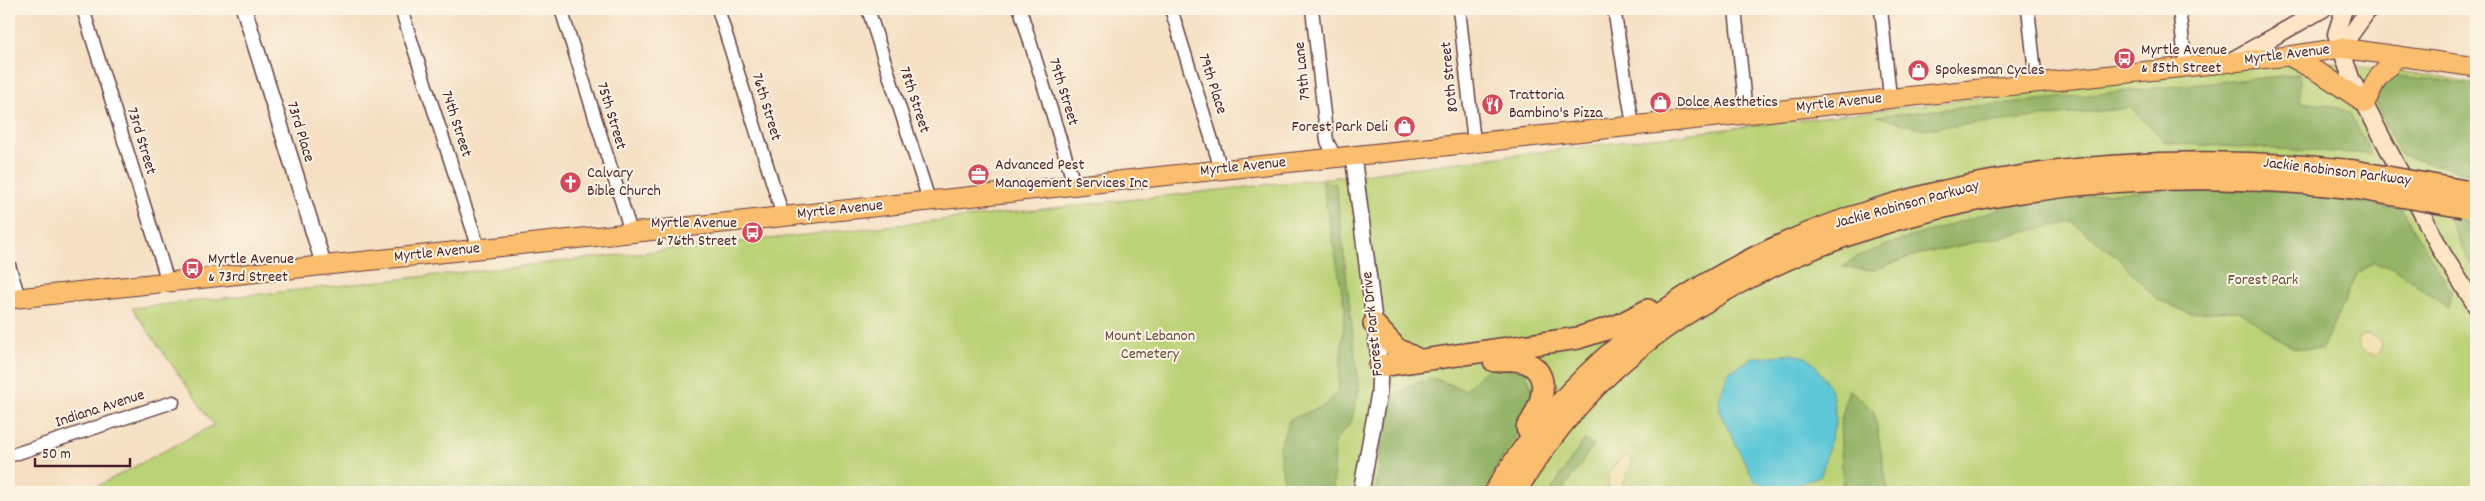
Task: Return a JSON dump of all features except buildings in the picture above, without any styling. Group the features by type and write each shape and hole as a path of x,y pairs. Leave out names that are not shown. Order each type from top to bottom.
{"highway":[{"name":"Jackie Robinson Parkway","path":"1494,492 1543,424 1579,382 1641,327 1694,290 1759,255 1811,233 1890,206 1976,184 2071,170 2164,163 2258,163 2470,200"},
{"name":"Jackie Robinson Parkway","path":"1515,492 1546,445 1580,404 1614,370 1651,338 1736,286 1770,269 1855,234 1895,221 1984,200 2106,183 2192,178 2354,179"},
{"path":"1380,372 1419,360 1588,335 1619,325 1694,290"},
{"path":"1374,324 1397,349 1419,360"},
{"path":"1380,372 1509,358 1522,360 1538,371 1544,388 1540,407 1507,458 1494,492"}],"main road":[{"path":"2228,62 2323,9"},
{"path":"2344,9 2336,34 2351,78 2443,254 2476,306"},
{"path":"2341,48 2369,9"},
{"name":"Myrtle Avenue","path":"14,299 1074,184 2289,56 2341,48 2476,67"},
{"path":"2289,56 2325,76 2365,103"},
{"path":"2365,103 2377,79 2398,56"}],"street":[{"name":"73rd Street","path":"83,9 168,282"},
{"name":"73rd Place","path":"244,9 324,266"},
{"name":"74th Street","path":"402,9 479,249"},
{"name":"75th Street","path":"561,9 631,232"},
{"name":"76th Street","path":"718,9 783,216"},
{"name":"78th Street","path":"868,9 929,200"},
{"name":"79th Street","path":"1020,9 1074,184"},
{"name":"79th Place","path":"1171,9 1221,169"},
{"name":"79th Lane","path":"1312,9 1327,141 1344,156"},
{"name":"80th Street","path":"1460,9 1474,142"},
{"path":"1614,9 1633,125"},
{"path":"1735,9 1746,113"},
{"path":"1880,9 1890,97"},
{"path":"2028,9 2036,82"},
{"path":"2179,9 2186,67"},
{"name":"Forest Park Drive","path":"1344,156 1374,324 1380,372 1361,492"},
{"path":"9,265 14,299"},
{"name":"Indiana Avenue","path":"9,456 173,402"}],"green space":[{"name":"Forest Park","path":"2338,62 2476,83 2476,492 86,492 214,425 132,308 1330,178 2186,72"},
{"path":"2300,74 2300,102 2334,106 2350,113 2371,154 2166,143 2131,108 1921,129 1877,116"},
{"path":"2389,75 2476,85 2476,175 2401,156 2379,112 2376,100"},
{"path":"1322,181 1336,184 1359,390 1351,422 1335,441 1333,492 1285,492 1279,448 1290,419 1326,405 1338,390 1345,309"},
{"path":"2196,188 2275,190 2402,209 2451,291 2448,308 2394,268 2373,263 2357,274 2321,350 2293,348 2239,311 2188,313 2157,299 2116,256 2072,222 1916,255 1873,270 1842,267 1856,257 1901,240 2014,205 2098,194"},
{"path":"2448,217 2476,224 2476,269 2470,263"},
{"path":"1502,367 1525,371 1533,391 1529,413 1482,492 1376,492 1384,421 1395,396 1408,386 1433,378 1465,390 1483,372"},
{"path":"1849,389 1874,411 1888,492 1843,492 1840,424"},
{"path":"1584,440 1593,445 1562,492 1550,492"}],"sand":[{"path":"2368,334 2380,340 2381,350 2376,355 2365,352 2359,345 2359,337"},
{"path":"1625,456 1629,457 1632,464 1622,487 1616,490 1609,488 1608,479 1612,470"}],"water":[{"path":"1791,354 1806,357 1816,366 1832,391 1836,421 1821,475 1796,485 1779,488 1770,487 1754,480 1720,413 1719,399 1729,372 1753,358"}],"place":[{"name":"Myrtle Avenue & 85th Street","path":"2125,59"},
{"name":"Spokesman Cycles","path":"1919,70"},
{"name":"Dolce Aesthetics","path":"1661,102"},
{"name":"Trattoria Bambino's Pizza","path":"1493,104"},
{"name":"Forest Park Deli","path":"1404,127"},
{"name":"Advanced Pest Management Services Inc","path":"979,174"},
{"name":"Calvary Bible Church","path":"571,182"},
{"name":"Myrtle Avenue & 76th Street","path":"753,232"},
{"name":"Myrtle Avenue & 73rd Street","path":"192,268"}],"park label":[{"name":"Mount Lebanon Cemetery","path":"1150,345"}]}
